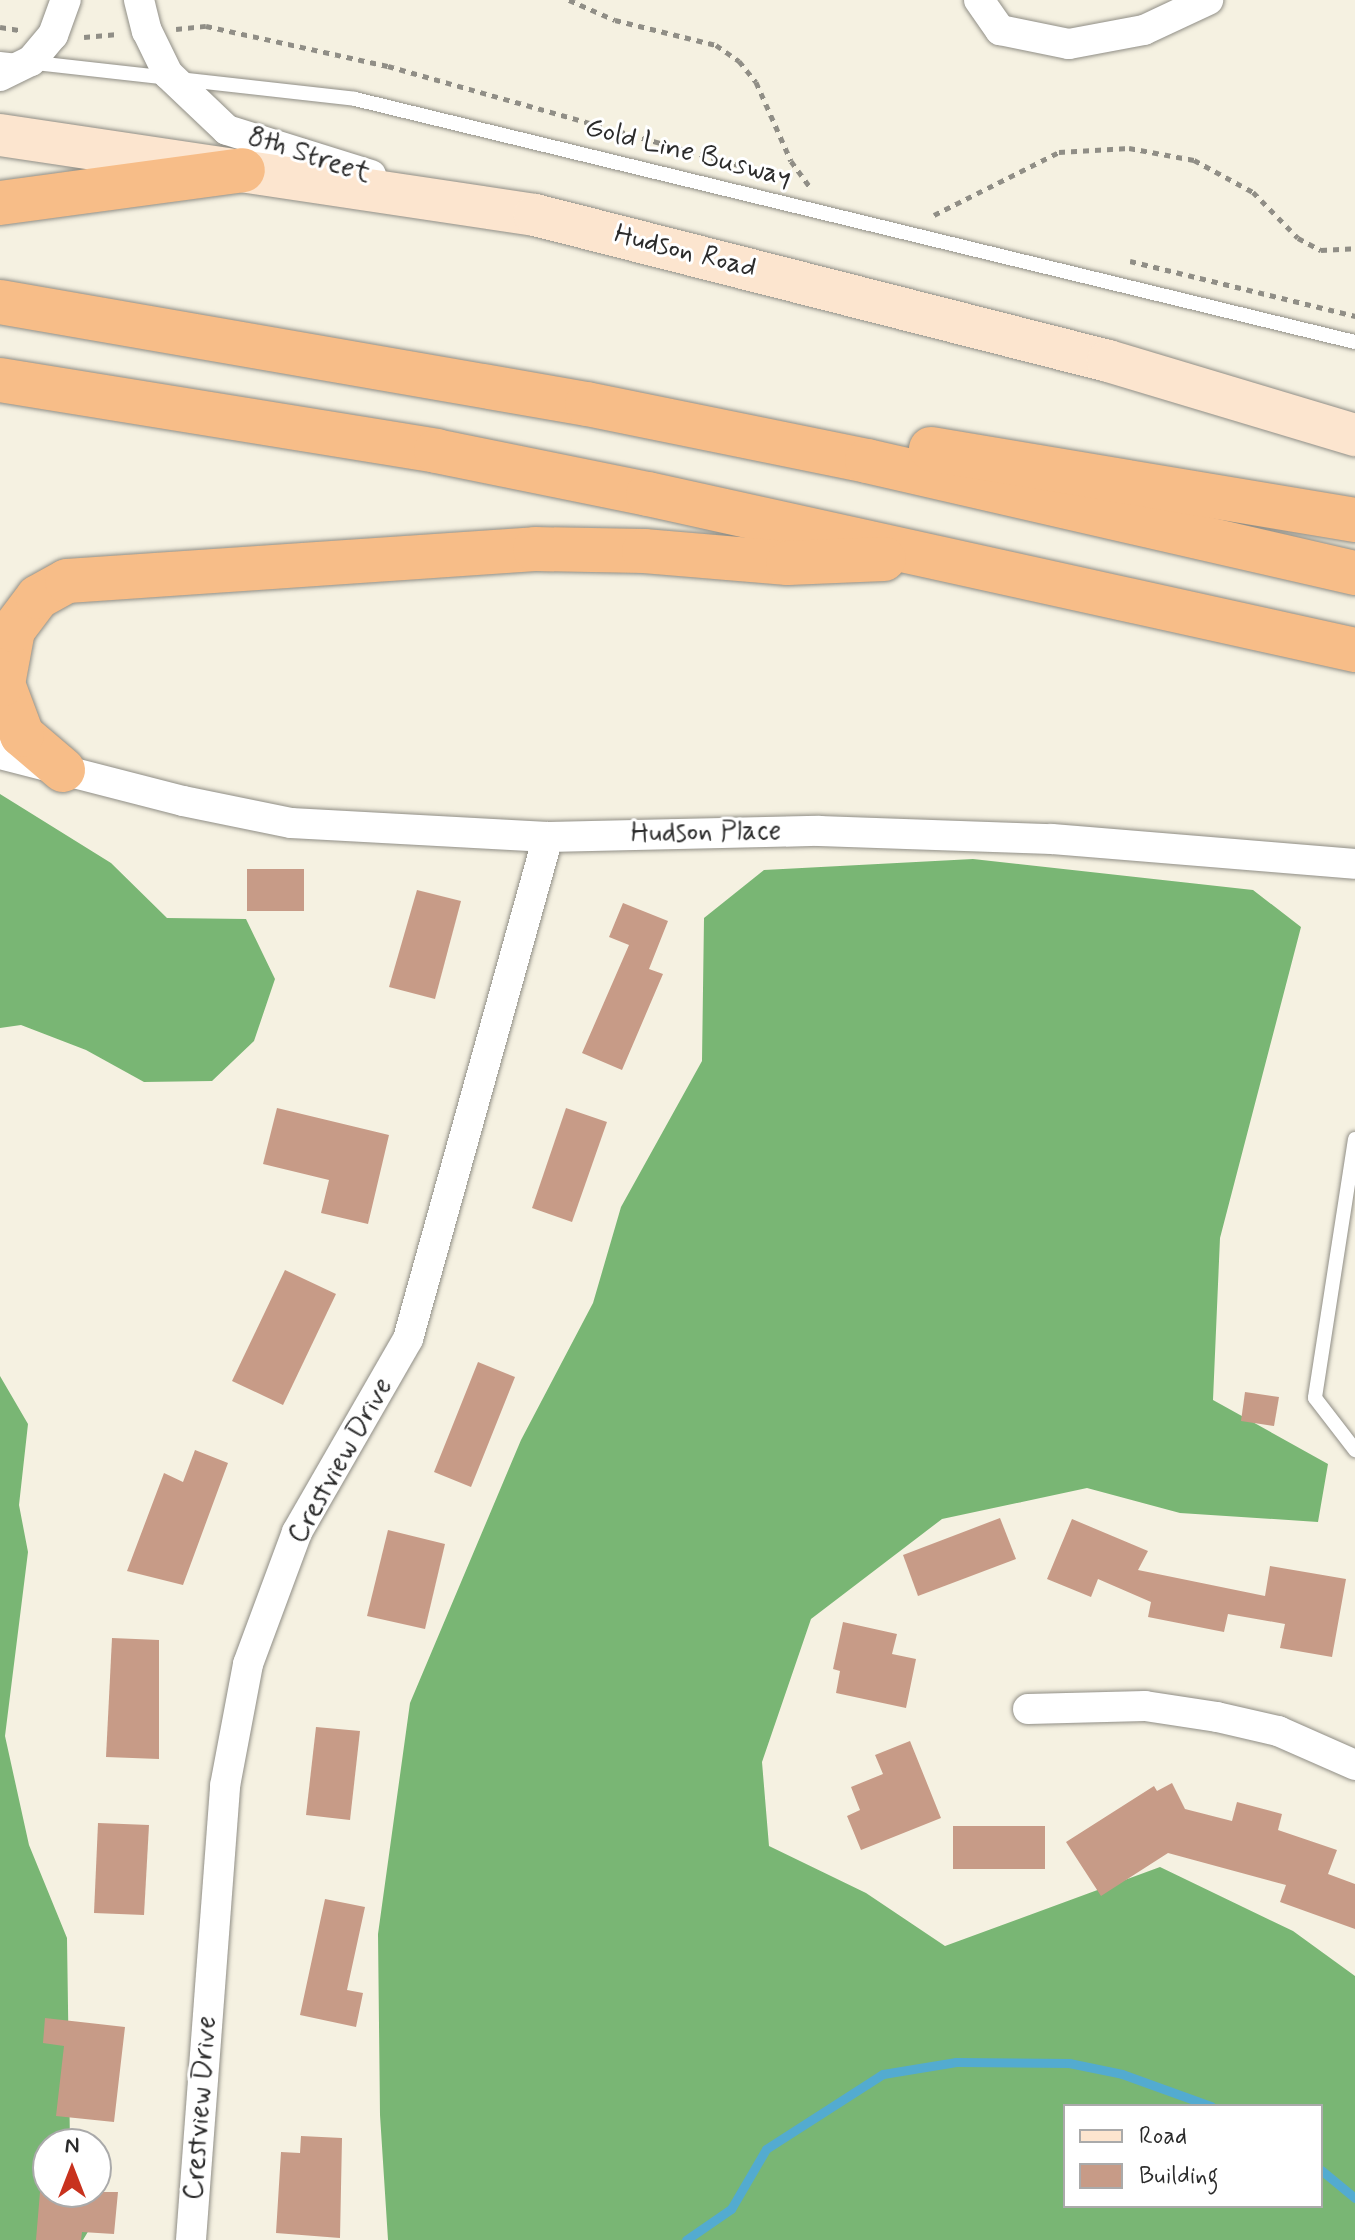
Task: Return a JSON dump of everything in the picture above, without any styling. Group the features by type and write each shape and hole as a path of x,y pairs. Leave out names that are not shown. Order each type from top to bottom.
{"highway":[{"path":"0,203 243,170"},
{"path":"0,302 587,404 867,461 1355,573"},
{"path":"0,380 436,451 945,556 1355,650"},
{"path":"587,404 1038,463 1355,520"},
{"path":"0,586 535,549 633,550 788,563 945,556"},
{"path":"63,770 22,735 3,684 13,630 38,597 67,581"}],"street":[{"path":"0,76 31,61 53,35 66,0"},
{"name":"8th Street","path":"139,0 147,31 168,74 227,130 453,201"},
{"path":"979,0 1000,30 1069,44 1144,30 1208,0"},
{"name":"Hudson Road","path":"0,135 453,201 548,218 1108,361 1355,435"},
{"name":"Hudson Place","path":"0,743 63,770"},
{"name":"Hudson Place","path":"0,754 291,823 548,837 819,831 1052,839 1355,864"},
{"name":"Crestview Drive","path":"191,2240 225,1786 248,1664 297,1532 408,1339 548,837"},
{"path":"1028,1709 1145,1706 1217,1717 1278,1731 1355,1765"}],"lane":[{"name":"Gold Line Busway","path":"0,59 168,74 355,99 1355,342"},
{"path":"1354,1148 1315,1398 1349,1449 1355,1450"}],"path":[{"path":"569,0 615,20 716,45 739,61 756,82 791,161 809,186"},
{"path":"0,27 74,38 206,26 388,66 764,173"},
{"path":"934,215 1059,152 1129,148 1194,160 1253,192 1298,238 1321,250 1355,248"},
{"path":"794,181 823,189"},
{"path":"920,212 950,219"},
{"path":"1117,258 1355,316"}],"green space":[{"path":"0,794 111,863 167,918 246,919 275,979 254,1041 212,1081 144,1082 86,1050 21,1025 0,1028"},
{"path":"973,859 1253,890 1301,927 1220,1238 1213,1400 1328,1464 1318,1522 1180,1513 1087,1488 942,1519 811,1619 762,1762 769,1846 866,1893 945,1946 1160,1867 1293,1931 1355,1976 1355,2240 388,2240 380,2115 378,1934 410,1703 521,1440 593,1303 621,1207 702,1061 704,918 764,870"},
{"path":"0,1376 28,1424 19,1505 28,1552 5,1736 29,1845 67,1938 70,2128 32,2128 32,2208 69,2208 92,2225 83,2240 0,2240"}],"building":[{"path":"247,869 304,869 304,911 247,911"},
{"path":"417,890 461,901 435,999 389,987"},
{"path":"623,903 668,921 649,969 663,974 622,1070 582,1053 629,945 609,937"},
{"path":"277,1108 389,1135 368,1224 321,1213 329,1180 263,1164"},
{"path":"566,1108 607,1122 572,1222 532,1208"},
{"path":"285,1270 336,1294 283,1405 232,1381"},
{"path":"478,1362 515,1377 471,1487 434,1472"},
{"path":"1245,1392 1279,1397 1274,1426 1241,1421"},
{"path":"195,1450 228,1463 183,1585 127,1571 164,1473 183,1482"},
{"path":"1000,1518 1016,1559 918,1596 903,1555"},
{"path":"1072,1519 1148,1551 1138,1570 1265,1596 1270,1566 1346,1579 1332,1657 1280,1648 1285,1624 1228,1614 1224,1632 1148,1617 1151,1602 1098,1579 1091,1597 1047,1579"},
{"path":"388,1530 445,1544 425,1629 367,1616"},
{"path":"843,1622 897,1634 892,1654 916,1659 906,1708 836,1693 840,1671 833,1669"},
{"path":"112,1638 159,1640 159,1759 106,1757"},
{"path":"316,1727 360,1731 350,1820 306,1815"},
{"path":"910,1741 941,1818 861,1850 847,1816 860,1810 851,1787 883,1774 875,1755"},
{"path":"1172,1783 1185,1809 1232,1821 1237,1802 1282,1814 1278,1830 1337,1850 1328,1874 1355,1884 1355,1929 1280,1902 1286,1885 1168,1853 1101,1896 1066,1842 1154,1786 1157,1791"},
{"path":"98,1823 149,1825 144,1915 94,1913"},
{"path":"953,1826 1045,1826 1045,1869 953,1869"},
{"path":"325,1899 365,1907 347,1990 363,1993 356,2027 300,2015"},
{"path":"45,2018 125,2027 114,2122 56,2116 64,2046 43,2043"},
{"path":"301,2136 342,2138 340,2238 276,2233 281,2152 300,2153"},
{"path":"112,2192 118,2192 114,2234 82,2232 81,2240 36,2240 39,2208 112,2208"}],"waterway":[{"path":"686,2240 731,2209 766,2149 883,2074 956,2062 1069,2063 1122,2074 1205,2104"},
{"path":"1323,2172 1355,2198"}]}
